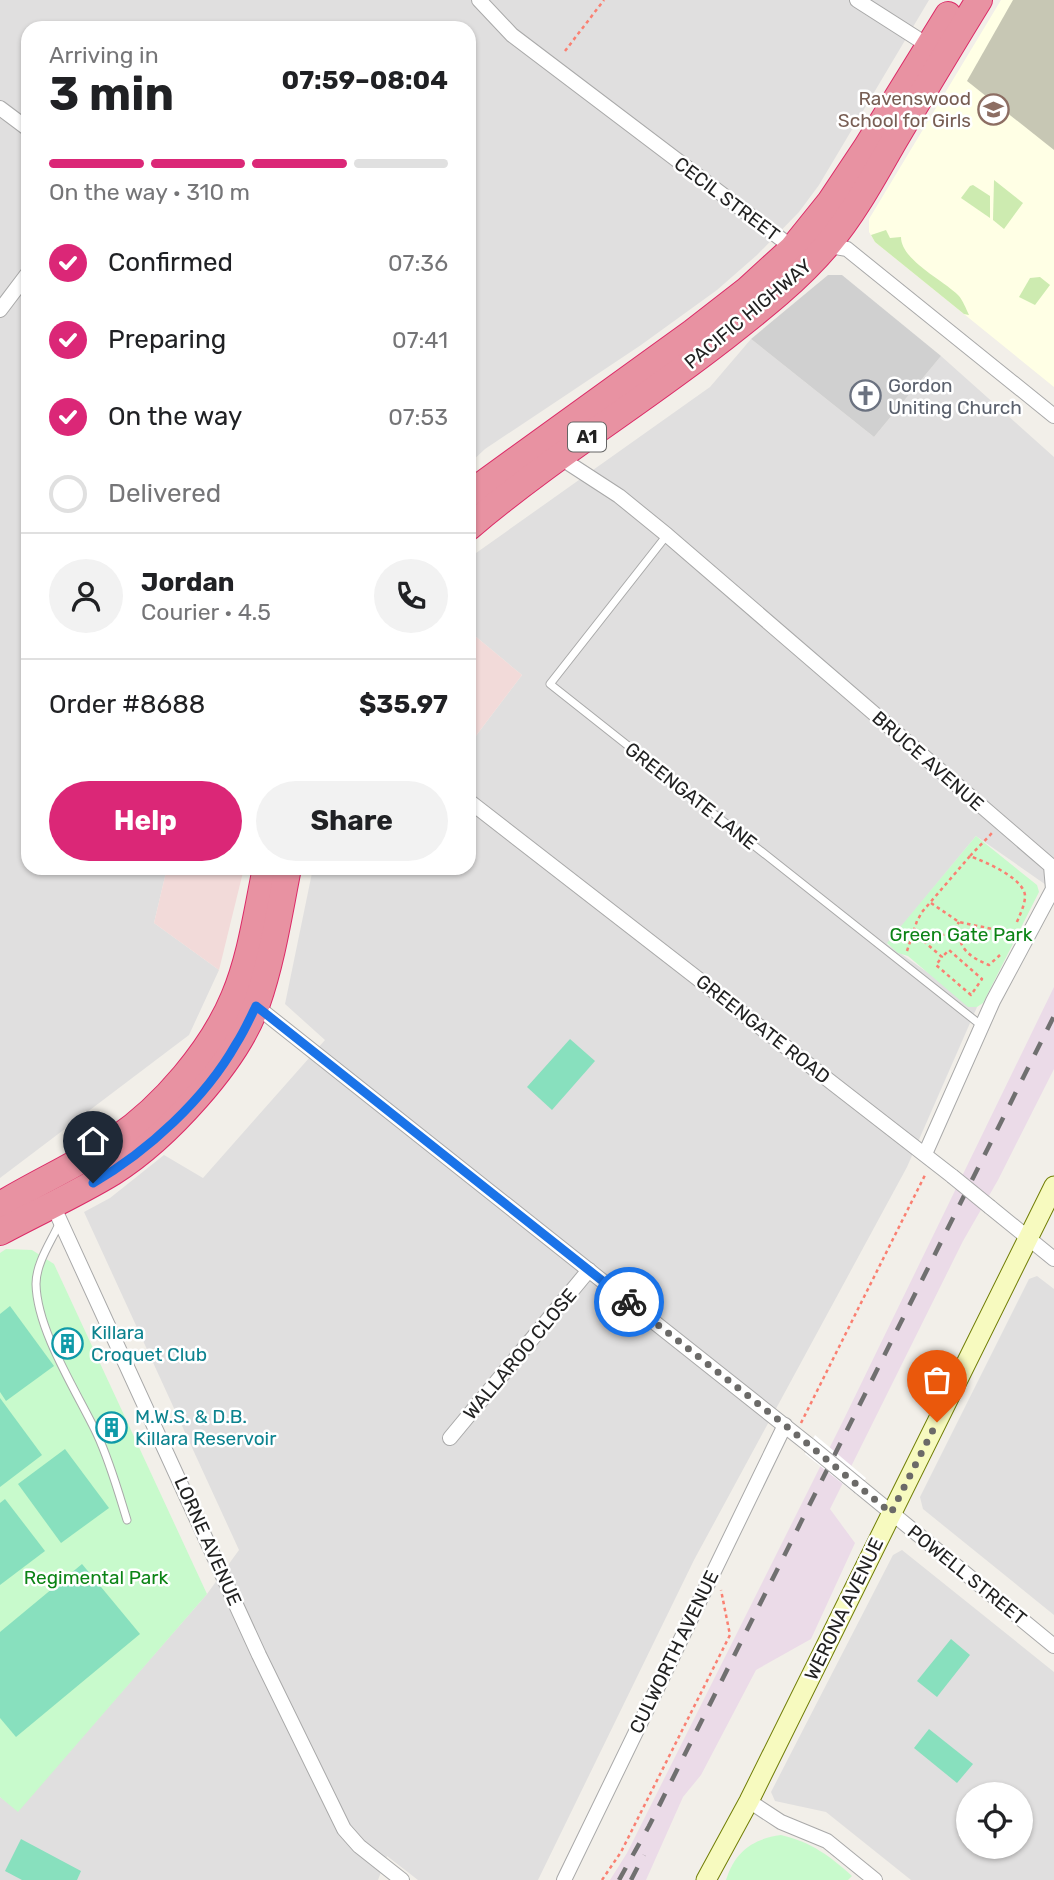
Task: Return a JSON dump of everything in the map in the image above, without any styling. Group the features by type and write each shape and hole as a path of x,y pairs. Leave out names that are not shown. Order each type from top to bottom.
{"highway":[{"name":"PACIFIC HIGHWAY","path":"476,488 693,332 747,290 793,248 830,202 859,159 958,0"},
{"name":"PACIFIC HIGHWAY","path":"476,522 559,457 738,327 788,285 827,245 882,162 979,0"},
{"path":"0,1205 51,1202 100,1149 135,1125 195,1063 218,1030 234,997 250,942 264,875"},
{"path":"0,1233 130,1160 163,1132 213,1077 236,1046 256,1006 287,875"}],"street":[{"name":"CECIL STREET","path":"479,0 512,35 793,248 808,249 827,245 847,249 1054,416"},
{"path":"857,0 929,46"},
{"path":"0,108 21,124"},
{"path":"0,310 21,282"},
{"name":"BRUCE AVENUE","path":"559,457 619,496 667,535 1051,866 1054,889 982,1026 925,1154"},
{"name":"GREENGATE ROAD","path":"476,806 925,1154 1054,1259"},
{"name":"POWELL STREET","path":"256,1006 785,1425 1054,1646"},
{"name":"WERONA AVENUE","path":"706,1880 749,1801 1054,1186"},
{"name":"LORNE AVENUE","path":"51,1202 259,1655 344,1829 359,1846 402,1880"},
{"name":"WALLAROO CLOSE","path":"450,1438 589,1270"},
{"name":"CULWORTH AVENUE","path":"564,1880 785,1425"},
{"path":"749,1801 781,1822 827,1841 875,1880"}],"lane":[{"name":"GREENGATE LANE","path":"667,535 550,684 982,1026"},
{"path":"51,1202 36,1282 37,1296 61,1363 108,1462 127,1520"}],"path":[{"path":"565,51 604,0"},
{"path":"906,955 917,921 970,856 1001,824"},
{"path":"931,902 959,922 1012,933 1025,897 1024,889 996,867 970,856"},
{"path":"913,932 941,936 954,930 959,922"},
{"path":"954,930 960,936 963,947 977,960 989,965 1000,954"},
{"path":"913,932 942,957"},
{"path":"949,950 982,979 971,995 936,965 942,957 949,950"},
{"path":"785,1425 801,1423 925,1175 925,1154"},
{"path":"602,1880 621,1852 730,1635 716,1566"}],"shaded area":[{"path":"0,0 929,0 819,185 799,212 757,255 717,290 641,345 476,457 476,21 21,21 21,875 165,875 154,923 219,970 189,1035 0,1178"},
{"name":"Ravenswood School for Girls","path":"1001,0 1054,0 1054,387 875,242 869,232 869,219"},
{"path":"1013,0 1054,0 1054,150 967,81"},
{"name":"Gordon Uniting Church","path":"828,275 842,275 941,356 874,437 751,339"},
{"path":"751,339 874,437 941,356 1054,457 1054,879 1049,887 976,836 887,944 977,1007 907,1167 694,1560 538,1880 418,1880 387,1856 378,1880 0,1880 0,1797 18,1811 207,1594 239,1550 84,1212 110,1198 164,1155 203,1178 325,1040 285,1004 312,875 476,875 476,736 522,675 476,637 476,553 710,387"},
{"path":"476,637 522,675 476,736"},
{"path":"165,875 242,875 219,970 154,923"},
{"path":"1054,987 1054,1069 998,1180 963,1241 830,1509 855,1543 811,1639 756,1670 701,1775 683,1797 646,1880 610,1880 627,1853 843,1421"},
{"path":"1037,1276 1054,1289 1054,1615 923,1509 920,1497 1029,1279"},
{"path":"902,1550 1054,1672 1054,1880 911,1880 826,1812 775,1801 771,1792 893,1555"}],"green space":[{"path":"994,180 1023,203 1004,229 993,220"},
{"path":"973,185 990,196 990,218 961,198"},
{"path":"886,230 890,238 901,237 908,254 915,262 958,295 969,315 964,314 875,242 871,235"},
{"path":"1040,277 1050,285 1035,305 1019,297 1030,278"},
{"name":"Green Gate Park","path":"976,836 1037,885 1039,892 983,1003 977,1007 968,1007 908,956 898,953 887,943"},
{"path":"570,1039 595,1061 552,1110 527,1087"},
{"name":"Regimental Park","path":"6,1249 32,1250 54,1264 207,1594 18,1812 0,1797 0,1253"},
{"path":"10,1306 54,1366 6,1401 0,1392 0,1314"},
{"path":"0,1398 42,1455 0,1487"},
{"path":"65,1449 109,1508 61,1543 18,1484"},
{"path":"5,1499 45,1551 0,1585 0,1503"},
{"path":"82,1564 140,1634 16,1737 0,1718 0,1632"},
{"path":"951,1639 970,1655 937,1697 917,1681"},
{"path":"929,1729 973,1764 956,1782 914,1748"},
{"path":"781,1835 820,1851 852,1876 848,1880 726,1880 734,1861 746,1848"},
{"path":"21,1839 81,1871 77,1880 22,1880 5,1871"}],"pier":[{"path":"815,1435 866,1478 857,1495 805,1454"}],"railway":[{"path":"619,1880 649,1826 1054,1016"},
{"path":"631,1880 644,1855"}],"way so far":[{"path":"629,1302 891,1513 937,1422"}],"place":[{"name":"Ravenswood School for Girls","path":"994,109"},
{"name":"Gordon Uniting Church","path":"865,396"},
{"name":"Killara Croquet Club","path":"68,1343"},
{"name":"M.W.S. & D.B. Killara Reservoir","path":"112,1427"}],"route":[{"path":"93,1183 130,1160 188,1106 236,1046 256,1006 629,1302"}]}
